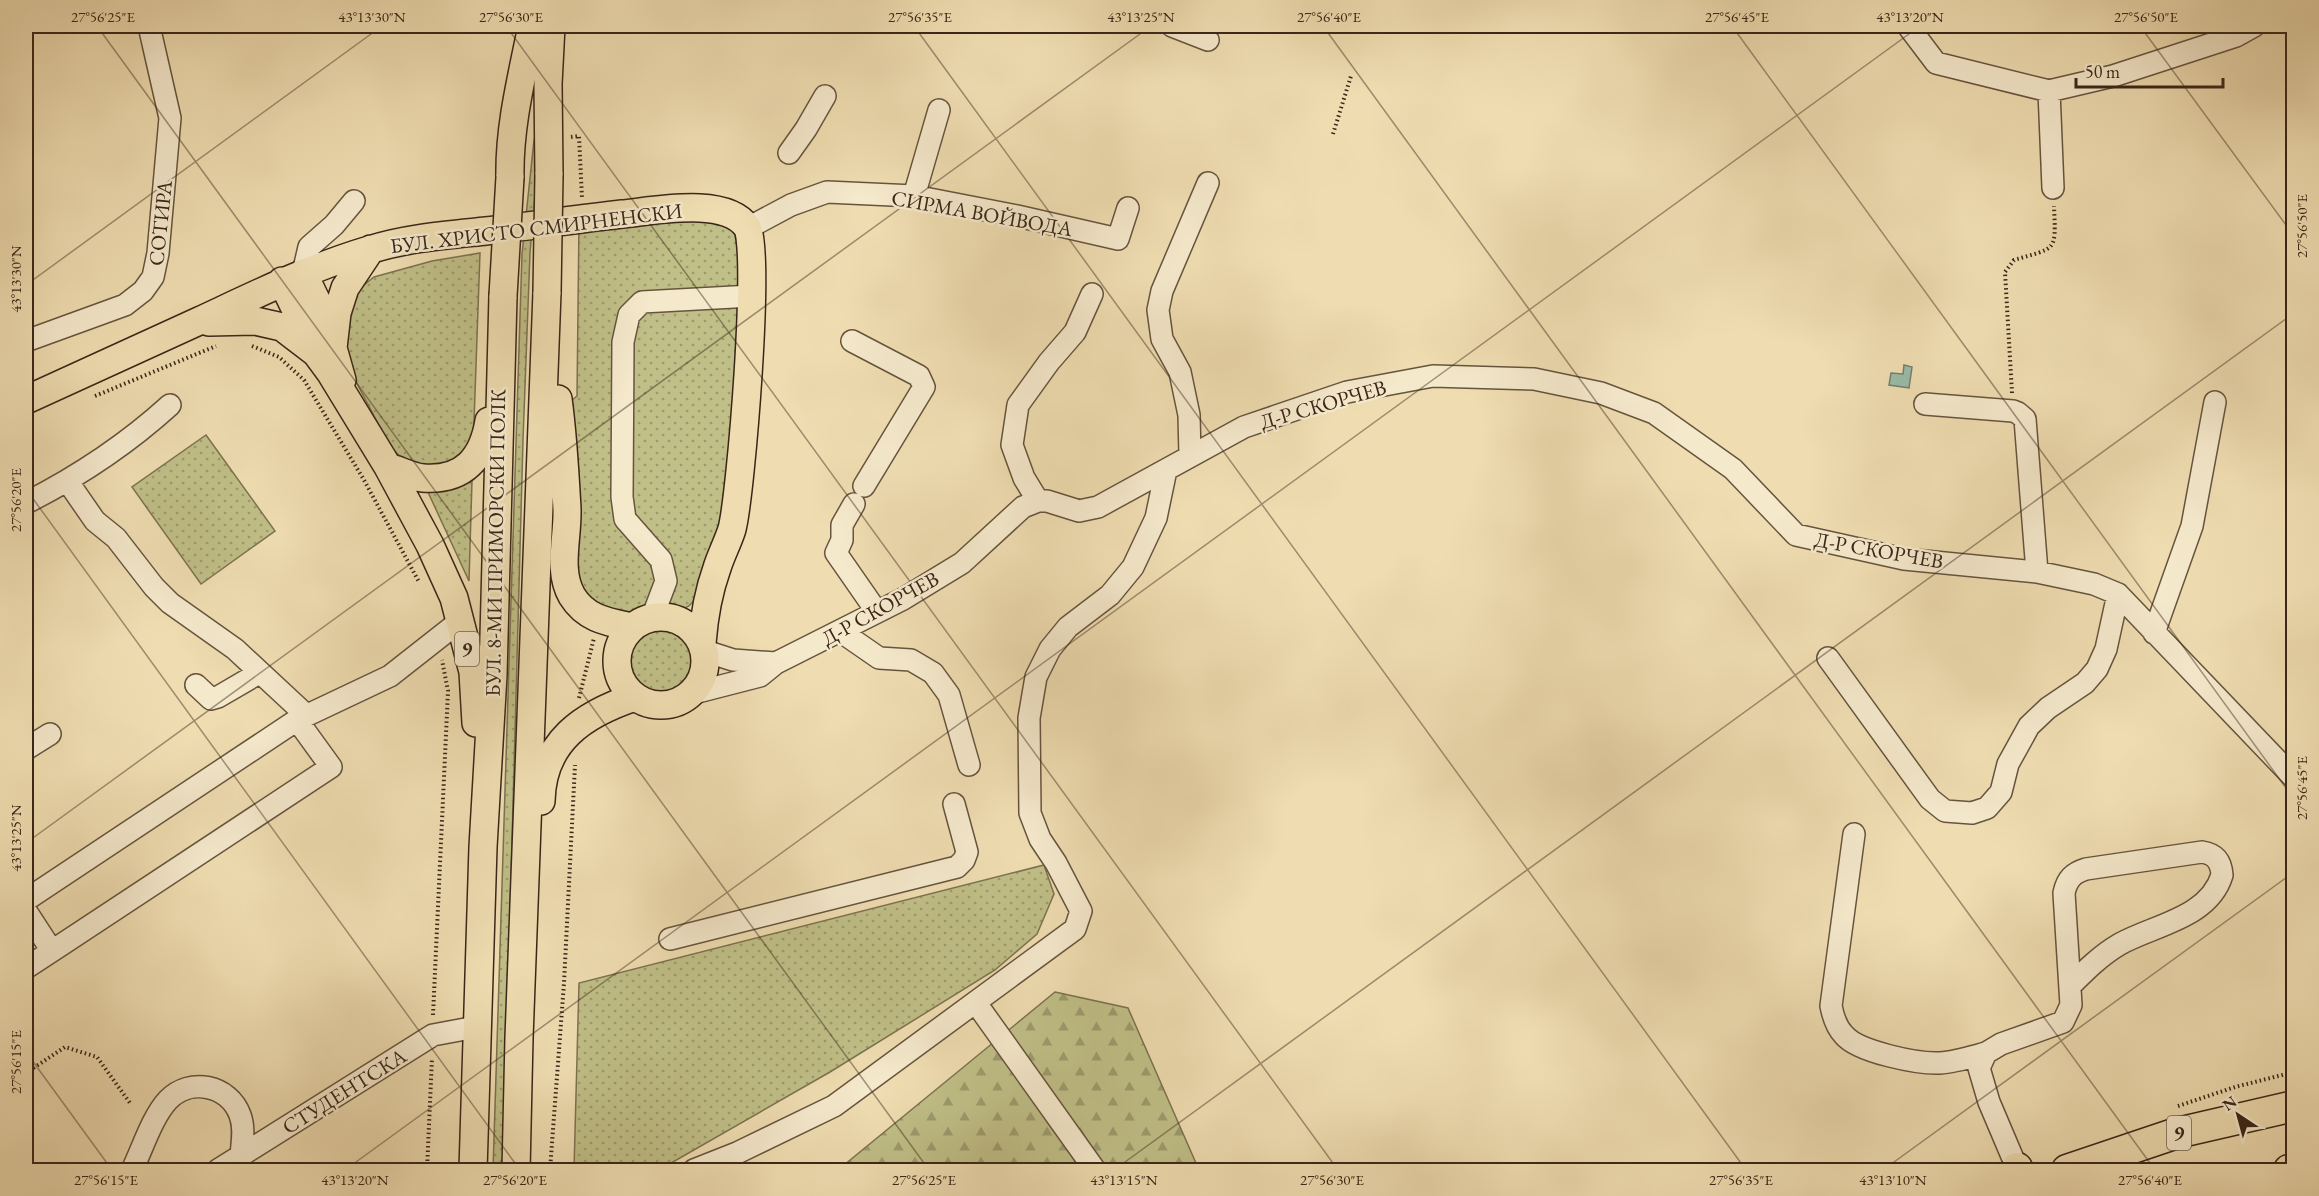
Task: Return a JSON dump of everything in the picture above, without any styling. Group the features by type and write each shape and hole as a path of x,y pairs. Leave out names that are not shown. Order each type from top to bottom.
{"highway":[{"name":"9","path":"2067,1170 2177,1133 2294,1106"}],"main road":[{"name":"БУЛ. 8-МИ ПРИМОРСКИ ПОЛК","path":"473,1170 483,847 493,675 500,358 510,153 516,106 532,26"},
{"name":"БУЛ. 8-МИ ПРИМОРСКИ ПОЛК","path":"516,1170 519,1038 548,292 548,84 551,26"},
{"name":"БУЛ. ХРИСТО СМИРНЕНСКИ","path":"26,400 292,277 371,249 457,233 669,209 725,211 748,228"},
{"path":"717,566 701,593 689,606 650,621 618,650 617,668 623,684 635,697 653,705 673,704 690,694 699,684 704,672 705,610 717,566 732,529 741,465 752,296 753,262 748,228"},
{"path":"325,345 345,288 371,249"},
{"path":"292,277 325,345"},
{"name":"9","path":"196,323 255,321 282,327 325,345 348,401 388,467 430,545 454,598 473,672 483,847"},
{"path":"547,323 560,421 567,512 565,570 572,596 584,610 598,620 650,621 688,625 703,647"},
{"path":"388,467 423,478 459,472 472,464 487,437 500,358"},
{"path":"519,1038 533,954 541,876 542,790 551,757 577,723 613,704 635,697"}],"street":[{"name":"СОТИРА","path":"26,341 125,305 143,291 153,277 158,253 170,118 149,26"},
{"path":"1172,26 1208,40"},
{"path":"1908,26 1936,63 2049,91 2113,76 2236,36 2254,26"},
{"path":"2049,91 2053,188"},
{"path":"789,153 825,96"},
{"path":"914,196 939,110"},
{"path":"1190,456 1189,415 1180,372 1162,339 1158,310 1162,291 1208,183"},
{"name":"СИРМА ВОЙВОДА","path":"748,228 790,205 826,192 914,196 1118,239 1128,208"},
{"path":"292,277 309,247 334,225 354,201"},
{"path":"1038,501 1024,478 1012,445 1018,405 1049,362 1075,332 1092,294"},
{"path":"650,621 666,581 661,560 625,519 622,498 623,342 629,315 642,302 752,296"},
{"path":"852,341 919,376 924,387 842,525 842,540 836,553 877,612"},
{"name":"Д-Р СКОРЧЕВ","path":"690,694 760,676 776,663 903,599 962,562 1023,507 1038,501 1047,501 1079,511 1098,507 1244,427 1347,392 1433,376 1534,380 1601,393 1654,413 1733,469 1796,535 1904,559 2037,572 2094,584 2118,594 2294,778"},
{"path":"2154,633 2192,526 2215,402"},
{"path":"1925,404 2013,411 2022,415 2027,424 2037,572"},
{"path":"26,502 68,482 143,430 170,405"},
{"path":"694,1170 737,1153 834,1106 1075,929 1081,911 1056,863 1040,839 1030,813 1029,718 1036,677 1050,649 1068,627 1110,595 1133,567 1156,518 1166,470"},
{"path":"26,968 331,767 302,717 235,649 170,603 154,587 116,538 95,521 68,482"},
{"path":"1827,658 1930,800 1945,811 1972,813 1988,808 2001,792 2008,764 2029,726 2048,708 2085,683 2097,669 2106,649 2118,594"},
{"path":"26,900 302,717 390,676 460,621"},
{"path":"840,631 879,658 911,660 933,673 949,695 969,765"},
{"path":"703,647 733,660 776,663"},
{"path":"196,685 211,699 259,673"},
{"path":"26,749 50,734"},
{"path":"670,939 957,867 964,860 967,852 954,804"},
{"path":"1854,834 1831,1006 1834,1020 1845,1037 1863,1047 1916,1063 1943,1063 1986,1053 2001,1044 2063,1022 2071,1005 2064,893 2071,877 2086,869 2202,852 2217,859 2222,874 2206,899 2188,914 2121,944 2095,961 2070,986"},
{"path":"26,912 32,936 52,951"},
{"path":"976,1003 1095,1170"},
{"name":"СТУДЕНТСКА","path":"218,1170 432,1035 476,1027"},
{"path":"1986,1053 1979,1068 1989,1102 2017,1169"},
{"path":"132,1170 160,1111 168,1100 190,1087 220,1091 234,1103 242,1122 241,1156"}],"path":[{"path":"1333,134 1351,76"},
{"path":"549,137 579,136 582,199"},
{"path":"2013,411 2006,272 2014,260 2045,252 2053,244 2055,238 2053,188"},
{"path":"243,342 279,357 304,380 364,480 425,592"},
{"path":"88,399 220,345"},
{"path":"550,1170 565,961 577,707 598,620"},
{"path":"427,1170 448,691 438,637"},
{"path":"26,1073 65,1047 97,1057 130,1103"}],"green space":[{"path":"536,135 540,137 530,253 523,440 503,1170 493,1170 522,254"},
{"path":"669,209 748,228 741,465 701,593 689,606 667,617 690,629 702,645 705,662 700,680 690,694 675,703 657,706 638,698 627,690 619,675 618,653 631,627 572,595 560,410 577,396 579,219"},
{"path":"480,253 473,450 447,469 406,463 390,446 354,378 344,348 349,297 374,277 432,261"},
{"path":"206,435 275,531 201,584 132,487"},
{"path":"472,481 469,581 427,490 444,490"},
{"path":"1044,865 1054,894 1037,934 995,970 830,1072 659,1170 574,1170 579,983"},
{"path":"1055,992 1128,1008 1199,1170 838,1170"}],"shaded area":[{"path":"1904,365 1912,367 1909,388 1889,385 1891,373 1903,374"}]}
